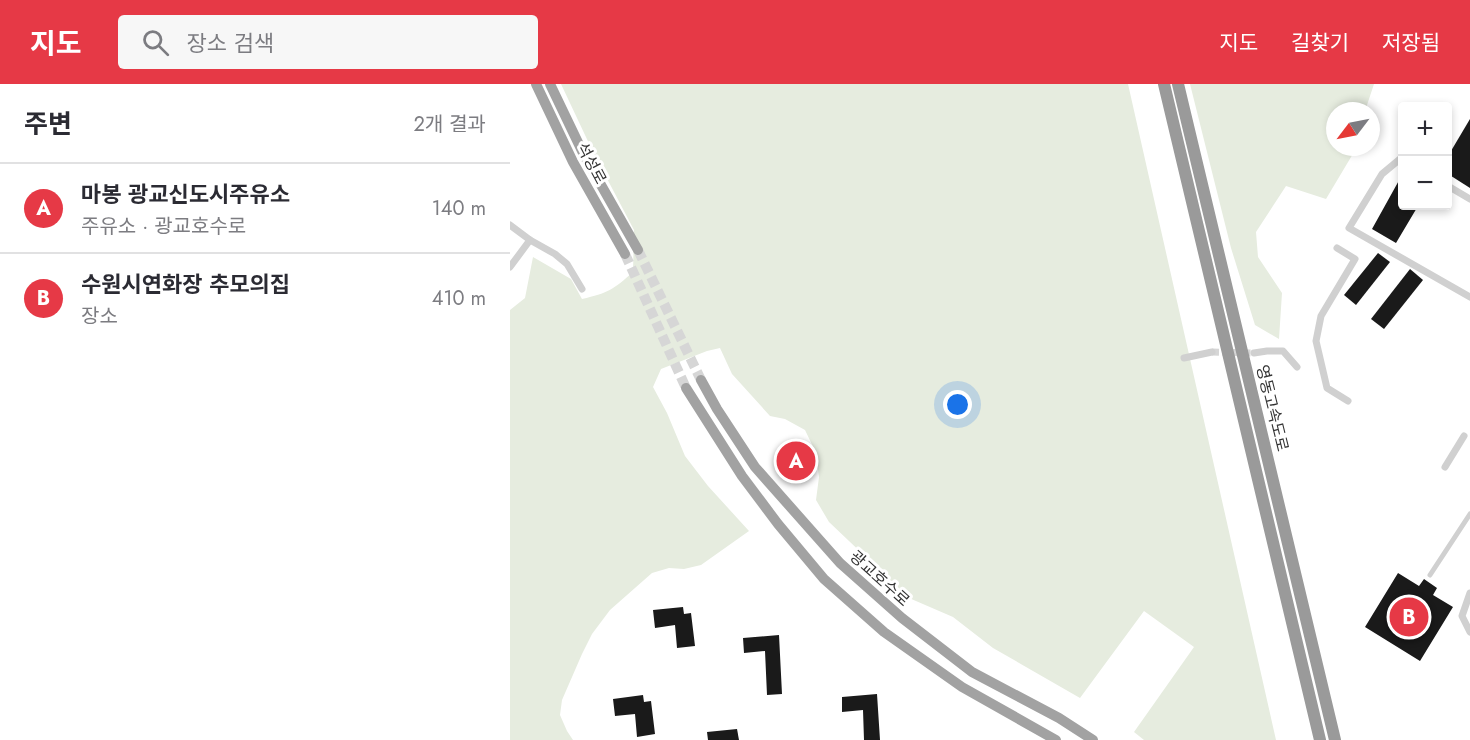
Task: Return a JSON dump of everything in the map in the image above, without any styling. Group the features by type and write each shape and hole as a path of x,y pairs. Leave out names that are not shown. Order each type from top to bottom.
{"highway":[{"name":"석성로","path":"536,84 573,162 625,254"},
{"name":"석성로","path":"550,84 584,155 638,250"},
{"name":"영동고속도로","path":"1164,84 1320,740"},
{"name":"영동고속도로","path":"1178,84 1335,740"},
{"name":"광교호수로","path":"701,380 755,467 840,563 902,618 972,672 1059,718 1093,740"},
{"path":"686,388 742,476 824,579 884,632 962,687 1056,740"}],"street":[{"path":"1398,161 1382,174 1349,228 1470,297"},
{"path":"1452,188 1470,199"},
{"path":"510,225 567,264 582,289"},
{"path":"510,267 530,240"},
{"path":"1337,248 1355,259 1321,316 1316,341 1327,388 1348,401"},
{"path":"1254,353 1283,351 1297,367"},
{"path":"1184,358 1212,352"},
{"path":"1445,467 1464,436"},
{"path":"1430,575 1470,514"},
{"path":"1470,593 1462,616 1470,632"}],"shaded area":[{"path":"561,84 1128,84 1276,740 1144,740 1134,732 1194,647 1144,611 1080,698 993,648 953,617 909,598 829,522 816,500 819,477 816,453 805,430 785,419 770,416 732,374 720,348 661,369 653,387 685,456 708,486 749,531 701,565 684,569 669,568 652,573 610,610 592,634 562,700 560,715 573,740 510,740 510,310 525,298 533,257 571,279 582,299 610,290 633,272 634,230"},
{"path":"1190,84 1374,84 1368,102 1326,102 1326,156 1352,156 1326,199 1286,186 1256,232 1258,257 1282,293 1279,339 1255,325 1231,248"}],"building":[{"path":"1470,119 1470,188 1452,177 1452,149"},
{"path":"1398,182 1398,210 1416,210 1396,243 1372,229"},
{"path":"1378,253 1390,262 1356,305 1344,295"},
{"path":"1410,269 1423,280 1384,329 1371,319"},
{"path":"1398,573 1419,586 1424,579 1437,588 1433,595 1453,607 1420,661 1365,627"},
{"path":"683,607 684,614 691,613 695,646 677,648 675,625 655,628 653,610"},
{"path":"779,635 782,694 767,695 765,651 744,653 743,638"},
{"path":"877,694 880,740 864,740 863,710 842,712 842,697"},
{"path":"643,695 644,702 651,701 655,734 637,737 635,714 615,716 613,699"},
{"path":"737,729 739,740 708,740 707,732"}],"tunnel":[{"path":"638,250 701,380"},
{"path":"625,254 686,388"},
{"path":"1212,352 1254,353"}],"place":[{"name":"마봉 광교신도시주유소","path":"796,461"},
{"name":"수원시연화장 추모의집","path":"1409,617"}]}
